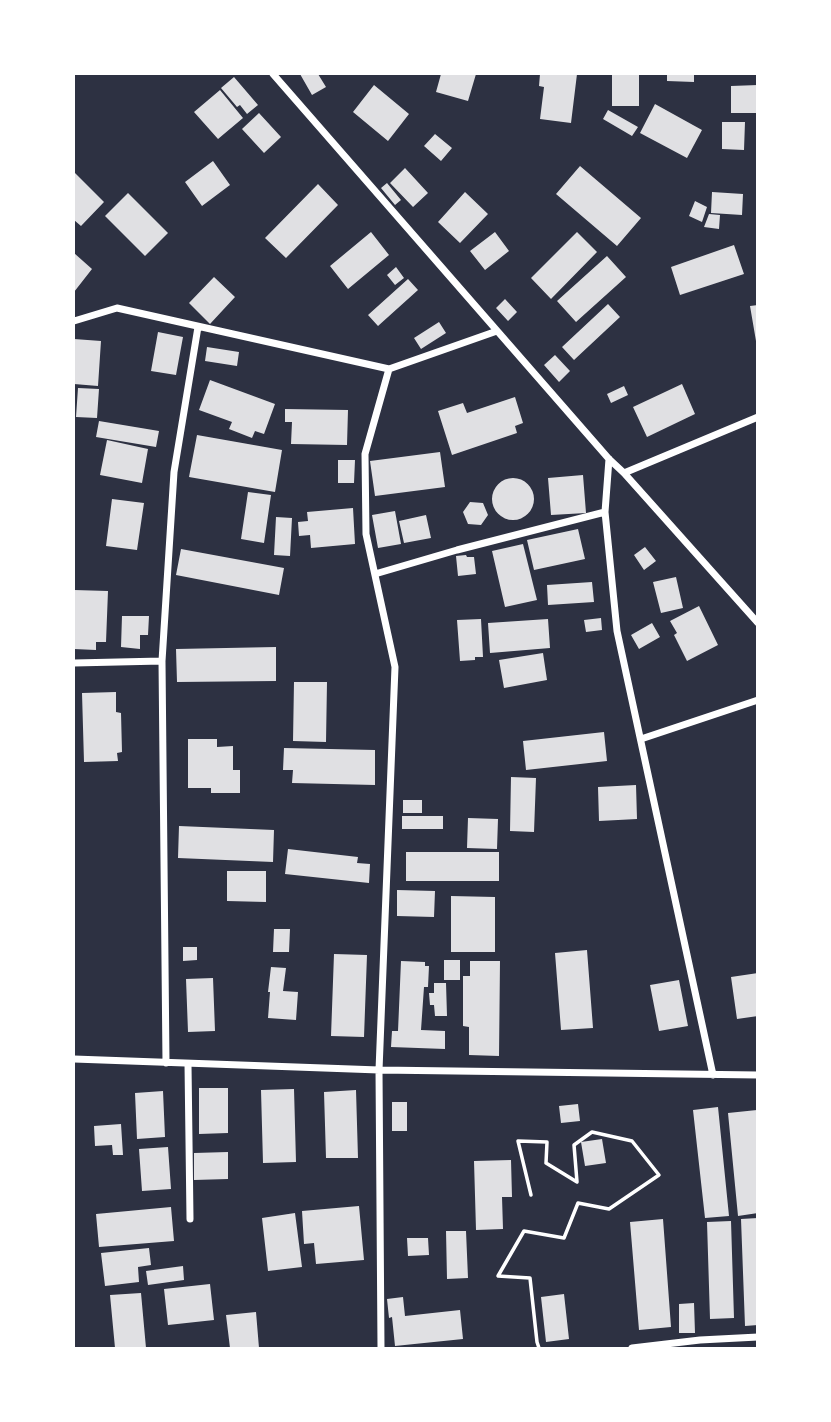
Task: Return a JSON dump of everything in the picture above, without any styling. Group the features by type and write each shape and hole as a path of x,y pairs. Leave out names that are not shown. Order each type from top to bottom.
{"street":[{"path":"273,74 609,459 758,623"},
{"path":"74,321 117,308 389,369 497,331"},
{"path":"166,1063 162,661 174,472 198,327"},
{"path":"381,1349 379,1070 395,667 366,534 365,454 389,369"},
{"path":"624,473 758,417"},
{"path":"609,459 604,512 617,631 713,1075"},
{"path":"375,574 604,512"},
{"path":"74,663 162,661"},
{"path":"641,739 758,700"},
{"path":"74,1059 379,1070 758,1075"},
{"path":"188,1063 190,1219"},
{"path":"632,1349 700,1340 758,1337"}],"path":[{"path":"531,1195 518,1141 547,1142 546,1163 577,1182 574,1145 592,1132 632,1141 659,1175 609,1209 578,1203 564,1238 524,1231 498,1276 530,1278 540,1349"}],"building":[{"path":"300,74 318,74 326,87 312,95"},
{"path":"441,74 476,74 468,101 436,92"},
{"path":"540,74 577,74 571,123 540,119 544,87 539,86"},
{"path":"612,74 639,74 639,106 612,106"},
{"path":"667,74 694,74 694,82 667,81"},
{"path":"234,77 258,105 247,114 240,105 237,107 221,88"},
{"path":"374,85 409,114 388,141 353,112"},
{"path":"758,85 758,113 731,113 731,86"},
{"path":"220,90 243,118 218,139 194,112"},
{"path":"655,104 702,130 687,158 640,133"},
{"path":"608,110 638,127 632,136 603,119"},
{"path":"259,113 281,137 264,153 242,129"},
{"path":"722,122 745,122 744,150 722,149"},
{"path":"435,134 452,148 441,161 424,146"},
{"path":"213,161 230,185 202,206 185,182"},
{"path":"580,166 641,218 617,246 556,194"},
{"path":"405,168 428,193 413,207 390,183"},
{"path":"74,172 104,202 81,226 74,220"},
{"path":"387,183 401,200 395,205 381,188"},
{"path":"318,184 338,205 286,258 265,238"},
{"path":"465,192 488,214 460,243 438,222"},
{"path":"712,192 743,194 742,215 711,213"},
{"path":"128,193 168,233 145,256 105,216"},
{"path":"695,201 707,207 702,222 689,216"},
{"path":"709,214 720,215 719,229 704,227"},
{"path":"371,232 389,255 348,289 330,266"},
{"path":"495,232 509,251 485,270 470,251"},
{"path":"577,232 597,252 551,299 531,278"},
{"path":"734,245 744,274 680,295 671,267"},
{"path":"74,253 92,269 74,292"},
{"path":"607,256 626,277 576,322 557,301"},
{"path":"396,267 404,278 395,285 387,275"},
{"path":"214,277 235,297 210,324 189,303"},
{"path":"408,279 418,290 378,326 368,315"},
{"path":"505,299 517,312 508,321 496,308"},
{"path":"608,304 620,317 574,360 562,347"},
{"path":"758,305 758,341 756,341 750,306"},
{"path":"439,322 446,333 421,349 414,338"},
{"path":"158,332 183,337 176,375 151,371"},
{"path":"74,339 101,341 98,386 74,384"},
{"path":"207,347 239,352 237,366 205,361"},
{"path":"555,355 570,371 559,382 544,365"},
{"path":"210,380 275,404 264,434 255,431 252,438 229,429 232,422 199,410"},
{"path":"682,384 695,414 647,437 633,407"},
{"path":"624,386 628,395 611,403 607,394"},
{"path":"78,388 99,389 97,418 76,417"},
{"path":"515,397 523,423 515,426 517,433 452,455 438,411 463,403 467,413"},
{"path":"285,409 348,410 347,445 291,444 292,422 285,422"},
{"path":"99,421 159,431 156,447 96,437"},
{"path":"197,435 282,450 275,492 189,477"},
{"path":"107,440 148,449 142,483 100,475"},
{"path":"440,452 445,487 375,496 370,461"},
{"path":"338,460 355,460 354,483 338,483"},
{"path":"583,475 586,513 551,515 548,478"},
{"path":"513,478 528,484 534,499 528,514 513,520 498,514 492,499 498,484"},
{"path":"248,492 271,495 264,543 241,539"},
{"path":"112,499 144,503 137,550 106,546"},
{"path":"470,502 483,503 488,515 481,525 468,524 463,512"},
{"path":"353,508 355,544 311,548 310,535 299,536 298,522 308,521 307,512"},
{"path":"395,511 401,544 378,548 372,515"},
{"path":"426,515 431,538 404,543 399,521"},
{"path":"276,517 292,518 290,556 274,555"},
{"path":"578,529 585,559 534,570 527,540"},
{"path":"523,544 537,600 505,607 492,551"},
{"path":"645,547 656,561 644,570 634,555"},
{"path":"181,549 284,568 279,595 176,575"},
{"path":"456,556 474,557 476,574 458,576"},
{"path":"676,577 683,608 661,613 653,582"},
{"path":"592,582 594,602 548,605 547,585"},
{"path":"74,590 108,591 106,642 96,642 96,650 74,649"},
{"path":"699,606 718,645 687,661 670,621"},
{"path":"122,616 149,616 148,635 140,635 140,649 121,647"},
{"path":"601,618 602,630 586,632 584,620"},
{"path":"481,619 483,657 460,661 457,620"},
{"path":"548,619 550,648 490,653 488,623"},
{"path":"652,623 660,637 639,649 631,635"},
{"path":"276,647 276,681 177,682 176,649"},
{"path":"543,653 547,680 504,688 499,660"},
{"path":"294,682 327,682 326,742 293,741"},
{"path":"116,692 116,712 121,713 122,752 117,753 118,761 84,762 82,693"},
{"path":"604,732 607,761 526,770 523,741"},
{"path":"188,739 217,739 217,747 233,746 233,770 240,770 240,793 211,793 211,788 188,788"},
{"path":"284,748 375,750 375,785 292,783 293,770 283,770"},
{"path":"511,777 536,778 534,832 510,831"},
{"path":"636,785 637,819 599,821 598,787"},
{"path":"403,800 422,800 422,813 403,813"},
{"path":"402,816 443,816 443,829 402,829"},
{"path":"468,818 498,819 497,849 467,848"},
{"path":"179,826 274,830 273,862 178,858"},
{"path":"288,849 358,857 357,863 370,864 369,883 285,874"},
{"path":"406,852 499,852 499,881 406,881"},
{"path":"227,871 266,871 266,902 227,901"},
{"path":"397,890 435,891 434,917 397,916"},
{"path":"451,896 495,897 495,952 451,952"},
{"path":"274,929 290,929 289,952 273,952"},
{"path":"183,947 197,947 197,960 183,961"},
{"path":"587,950 593,1028 561,1030 555,953"},
{"path":"334,954 367,955 364,1037 331,1036"},
{"path":"444,960 460,960 460,980 444,980"},
{"path":"401,961 425,962 425,966 429,966 428,987 424,987 421,1030 445,1031 445,1049 391,1047 392,1031 398,1031"},
{"path":"470,961 500,961 499,1056 469,1055 469,1027 463,1026 463,976 470,976"},
{"path":"271,967 286,968 283,991 298,992 296,1020 268,1018"},
{"path":"758,973 758,1016 737,1019 731,977"},
{"path":"213,978 215,1031 188,1032 186,979"},
{"path":"679,980 688,1026 659,1031 650,985"},
{"path":"434,983 446,983 447,1016 435,1016 434,1005 430,1005 429,993 434,993"},
{"path":"199,1088 228,1088 228,1133 199,1134"},
{"path":"294,1089 296,1162 263,1163 261,1090"},
{"path":"356,1090 358,1158 326,1158 324,1092"},
{"path":"163,1091 165,1137 137,1139 135,1093"},
{"path":"392,1102 407,1102 407,1131 392,1131"},
{"path":"578,1104 580,1121 561,1123 559,1106"},
{"path":"718,1107 729,1216 705,1218 693,1110"},
{"path":"757,1110 758,1213 738,1216 728,1113"},
{"path":"121,1124 123,1155 113,1155 112,1145 95,1146 94,1126"},
{"path":"602,1139 606,1163 585,1166 581,1142"},
{"path":"168,1147 171,1189 142,1191 139,1149"},
{"path":"228,1152 228,1179 194,1180 194,1153"},
{"path":"511,1160 512,1197 502,1197 503,1229 476,1230 474,1161"},
{"path":"359,1206 364,1260 316,1264 314,1243 304,1244 302,1211"},
{"path":"171,1207 174,1241 99,1247 96,1214"},
{"path":"295,1213 302,1267 268,1271 262,1218"},
{"path":"758,1218 758,1325 745,1326 741,1219"},
{"path":"663,1219 671,1327 639,1330 630,1222"},
{"path":"731,1221 734,1318 710,1319 707,1222"},
{"path":"446,1231 466,1231 468,1278 447,1279"},
{"path":"407,1238 428,1238 429,1255 408,1256"},
{"path":"149,1248 151,1265 138,1267 139,1282 105,1286 101,1253"},
{"path":"183,1266 184,1280 148,1285 146,1271"},
{"path":"210,1284 214,1320 168,1325 164,1289"},
{"path":"141,1293 146,1348 115,1348 110,1295"},
{"path":"564,1294 569,1339 546,1342 541,1297"},
{"path":"403,1297 405,1316 460,1310 463,1339 395,1346 387,1299"},
{"path":"694,1303 695,1333 679,1333 679,1304"},
{"path":"256,1312 259,1348 230,1348 226,1315"}]}
